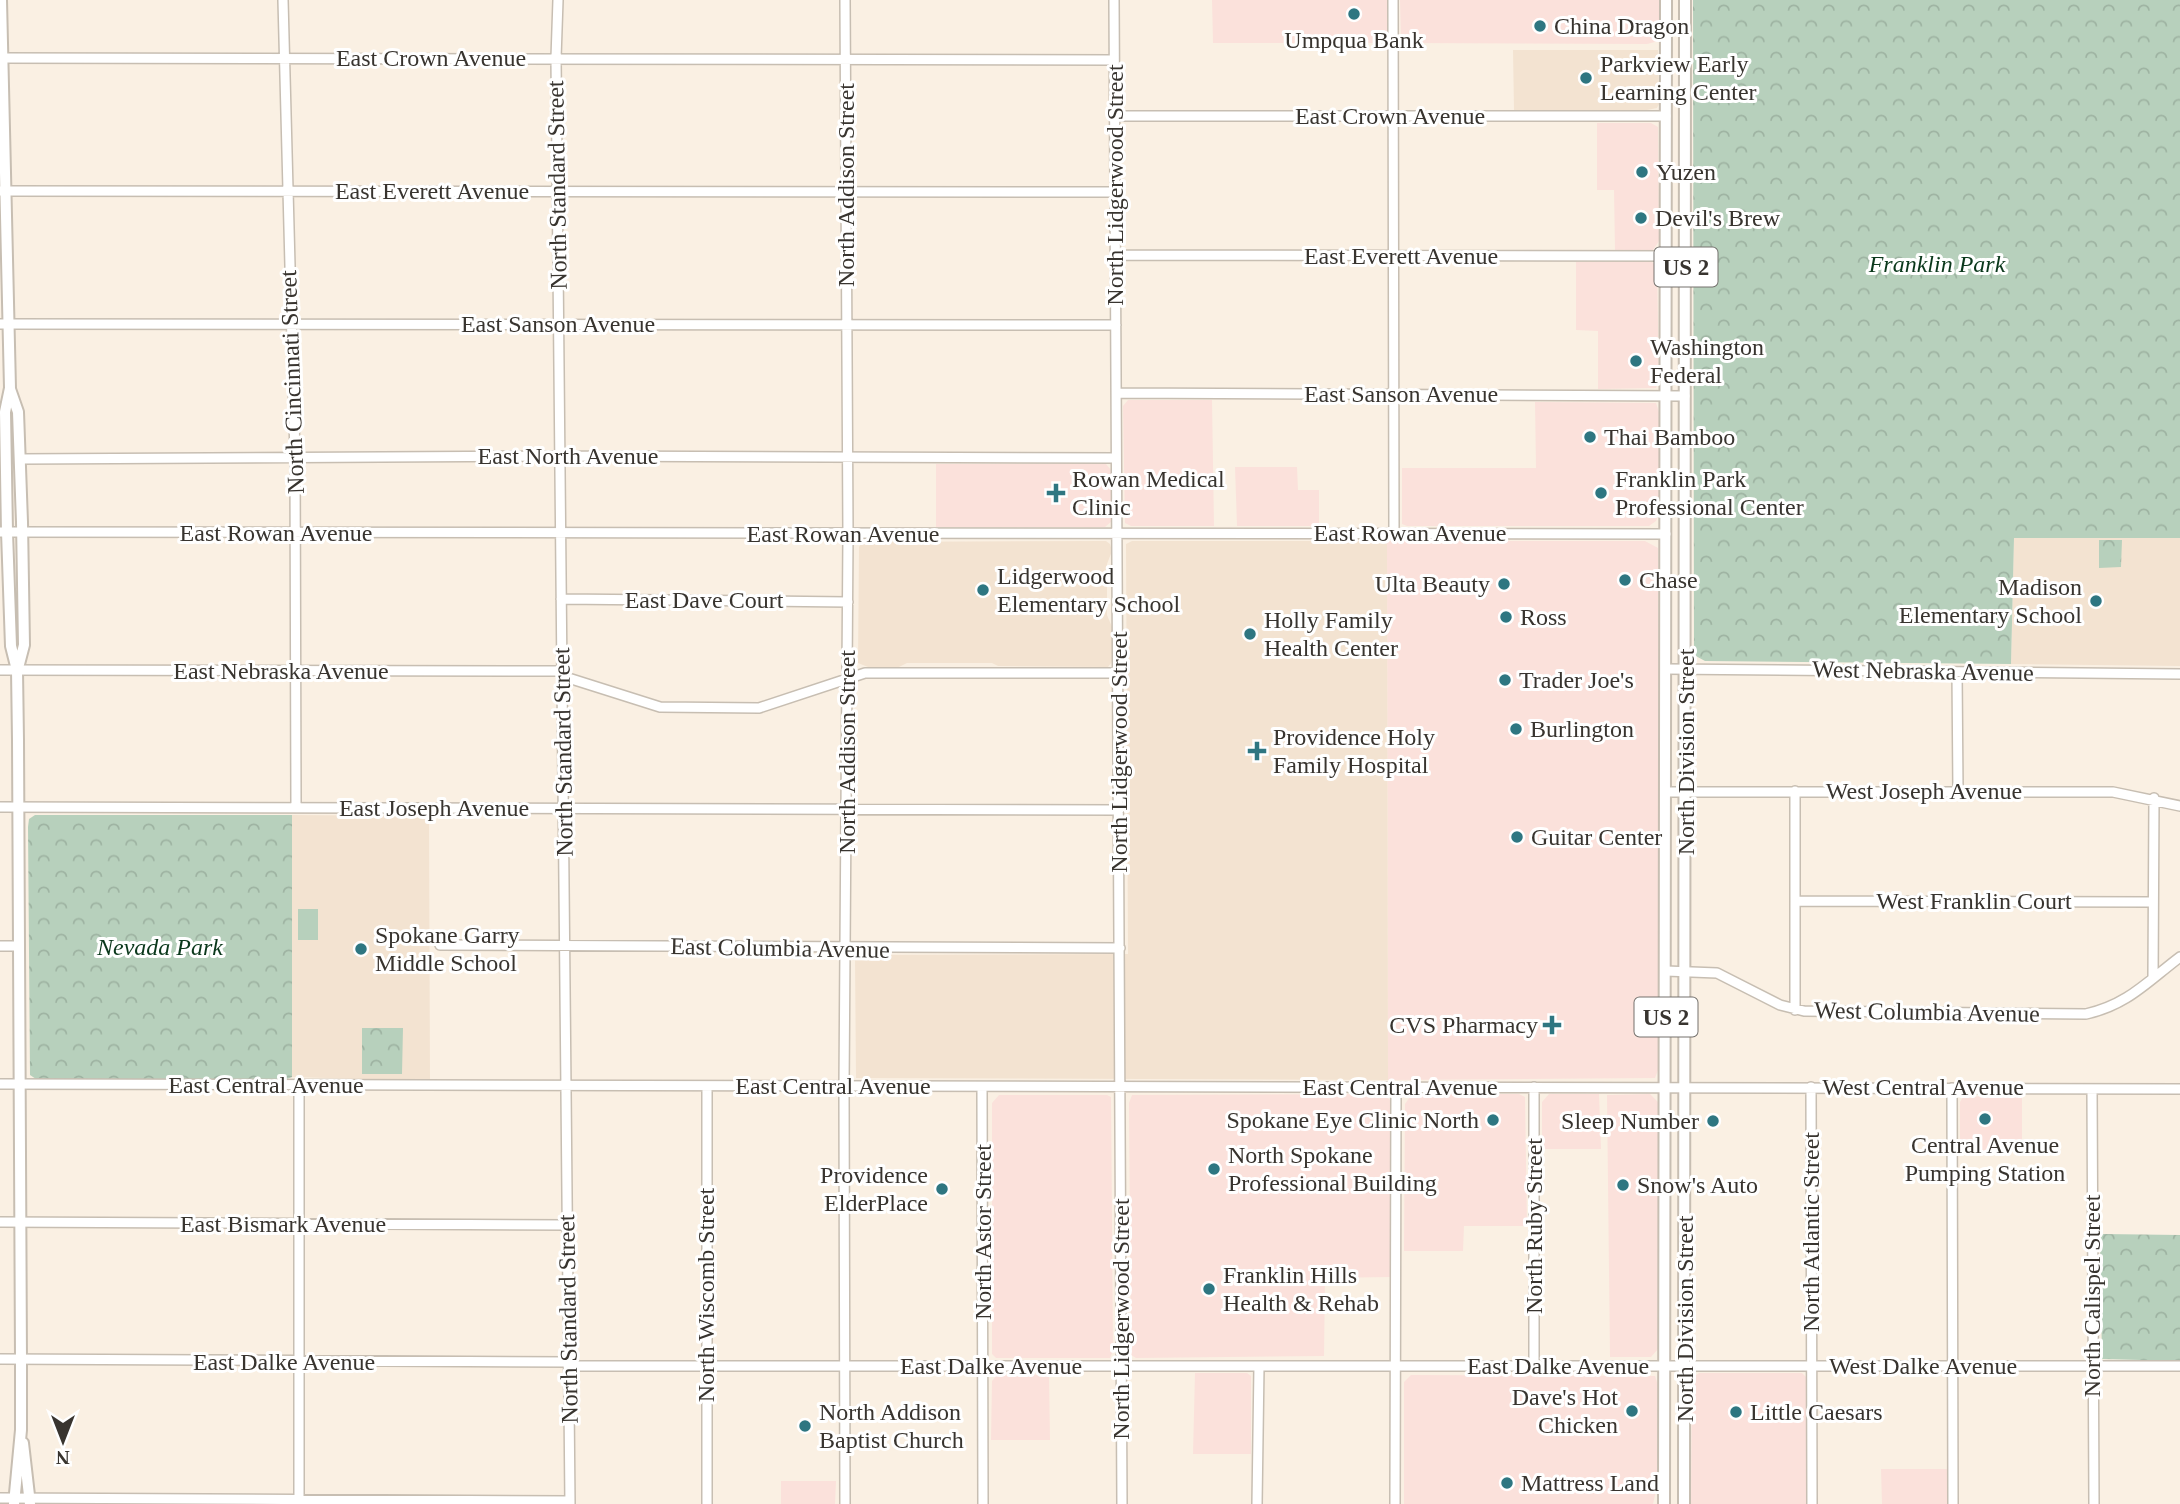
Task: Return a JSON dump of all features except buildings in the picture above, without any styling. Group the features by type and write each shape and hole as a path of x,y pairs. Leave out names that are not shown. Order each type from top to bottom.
{"main road":[{"path":"1,0 4,324 10,388 18,412 23,533 24,645 17,670"},
{"name":"North Division Street","path":"1664,1504 1667,1087 1666,0"},
{"name":"North Division Street","path":"1684,1504 1687,971 1685,0"},
{"path":"10,388 5,412 3,458 4,532 11,646 17,670 21,1360 21,1430 14,1501"},
{"name":"East Rowan Avenue","path":"1666,534 1686,534"},
{"path":"21,1430 30,1501"}],"street":[{"name":"North Cincinnati Street","path":"283,0 295,456 296,807"},
{"name":"North Standard Street","path":"558,0 558,324 570,1503"},
{"name":"North Addison Street","path":"845,0 848,458 844,1087 845,1504"},
{"name":"North Lidgerwood Street","path":"1114,0 1122,1504"},
{"path":"1393,0 1394,534"},
{"name":"East Crown Avenue","path":"1,58 1114,60"},
{"name":"East Crown Avenue","path":"1115,116 1666,116"},
{"name":"East Everett Avenue","path":"2,191 1115,192"},
{"name":"East Everett Avenue","path":"1116,255 1686,256"},
{"name":"East Sanson Avenue","path":"4,324 1116,325"},
{"name":"East Sanson Avenue","path":"1117,393 1685,396"},
{"name":"East North Avenue","path":"20,458 1116,458"},
{"name":"East Rowan Avenue","path":"4,532 1666,534"},
{"name":"East Dave Court","path":"561,599 848,602"},
{"name":"West Nebraska Avenue","path":"1666,669 2180,674"},
{"name":"East Nebraska Avenue","path":"0,670 562,673 642,703 673,707 760,708 865,673 1119,673"},
{"path":"1957,672 1958,791"},
{"path":"1795,791 1796,1010"},
{"name":"West Joseph Avenue","path":"1667,792 2113,792 2154,798 2180,806"},
{"path":"2152,978 2154,798"},
{"name":"East Joseph Avenue","path":"0,807 1119,810"},
{"name":"West Franklin Court","path":"1795,901 2152,902"},
{"path":"0,946 17,946"},
{"name":"East Columbia Avenue","path":"440,946 1121,948"},
{"name":"West Columbia Avenue","path":"1666,971 1726,976 1772,1001 1796,1010 2085,1014 2111,1008 2133,996 2180,957"},
{"name":"East Central Avenue","path":"0,1084 1667,1087"},
{"path":"299,1086 299,1502"},
{"name":"North Wiscomb Street","path":"706,1504 707,1086"},
{"name":"North Astor Street","path":"982,1087 983,1504"},
{"path":"1395,1504 1396,1087"},
{"name":"North Ruby Street","path":"1534,1087 1534,1366"},
{"name":"West Central Avenue","path":"1667,1087 2180,1089"},
{"name":"North Atlantic Street","path":"1811,1087 1812,1504"},
{"path":"1952,1088 1953,1504"},
{"name":"North Calispel Street","path":"2092,1088 2094,1504"},
{"name":"East Bismark Avenue","path":"0,1222 567,1225"},
{"name":"East Dalke Avenue","path":"0,1359 705,1366 1665,1366"},
{"path":"1257,1504 1259,1366"},
{"name":"West Dalke Avenue","path":"1665,1366 2180,1366"},
{"path":"0,1498 14,1501 570,1503"}],"shaded area":[{"path":"1212,0 1388,0 1387,43 1213,43"},
{"path":"1400,0 1659,0 1659,41 1647,44 1401,43"},
{"name":"Parkview Early Learning Center","path":"1513,50 1658,50 1659,104 1657,108 1647,110 1514,110"},
{"path":"1597,123 1651,123 1658,127 1659,241 1653,250 1615,250 1614,190 1597,190"},
{"path":"1576,262 1652,262 1657,266 1659,381 1656,388 1598,389 1598,331 1576,330"},
{"path":"1128,400 1212,400 1214,526 1131,526 1125,523 1123,406"},
{"path":"1535,402 1656,403 1659,412 1659,514 1656,521 1649,526 1402,524 1402,468 1536,468"},
{"path":"936,464 1106,464 1111,470 1112,521 1105,527 936,527"},
{"path":"1235,467 1297,467 1298,490 1319,490 1319,526 1237,526"},
{"name":"Madison Elementary School","path":"2014,537 2180,538 2180,666 2011,664"},
{"name":"Lidgerwood Elementary School","path":"1106,541 1112,551 1107,564 1107,615 1112,627 1112,662 1108,667 907,663 899,667 868,667 858,663 859,547 862,542"},
{"name":"Providence Holy Family Hospital","path":"1132,541 1387,541 1388,1080 856,1078 855,957 858,955 1128,954 1126,544"},
{"path":"1387,541 1645,541 1658,548 1660,1065 1655,1078 1388,1080"},
{"name":"Spokane Garry Middle School","path":"292,815 429,816 430,1081 292,1077"},
{"path":"1382,1094 1390,1100 1390,1277 1325,1278 1324,1356 1136,1358 1131,1355 1129,1103 1132,1095"},
{"path":"1412,1094 1519,1094 1525,1097 1527,1226 1464,1226 1463,1251 1404,1251 1405,1104"},
{"path":"1549,1094 1599,1094 1601,1149 1542,1149 1542,1102"},
{"path":"1650,1094 1659,1103 1658,1349 1651,1357 1610,1357 1607,1095"},
{"path":"999,1095 1111,1097 1113,1351 1110,1358 996,1358 992,1354 992,1103"},
{"path":"2022,1095 2022,1151 1960,1151 1960,1102 1963,1097"},
{"path":"1195,1373 1247,1373 1251,1376 1251,1454 1193,1454"},
{"path":"1699,1373 1802,1373 1806,1377 1807,1504 1691,1504 1692,1379"},
{"path":"998,1374 1049,1375 1050,1440 991,1440 992,1381"},
{"path":"1411,1375 1655,1376 1658,1385 1657,1486 1653,1504 1404,1504 1404,1382"},
{"path":"1881,1469 1949,1469 1948,1504 1882,1504"},
{"path":"781,1481 836,1481 835,1504 781,1504"}],"green space":[{"name":"Franklin Park","path":"1693,0 2180,0 2180,538 2014,538 2011,664 1705,661 1694,655"},
{"path":"2099,540 2122,540 2121,567 2099,568"},
{"name":"Nevada Park","path":"35,815 292,815 292,1077 284,1080 36,1079 30,1075 28,827 29,819"},
{"path":"298,909 318,909 318,940 298,940"},
{"path":"362,1028 403,1028 402,1074 362,1074"},
{"path":"2103,1234 2180,1235 2180,1361 2102,1359 2100,1238"}],"place":[{"name":"Umpqua Bank","path":"1354,14"},
{"name":"China Dragon","path":"1540,26"},
{"name":"Parkview Early Learning Center","path":"1586,78"},
{"name":"Yuzen","path":"1642,172"},
{"name":"Devil's Brew","path":"1641,218"},
{"name":"Washington Federal","path":"1636,361"},
{"name":"Thai Bamboo","path":"1590,437"},
{"name":"Rowan Medical Clinic","path":"1056,493"},
{"name":"Franklin Park Professional Center","path":"1601,493"},
{"name":"Chase","path":"1625,580"},
{"name":"Ulta Beauty","path":"1504,584"},
{"name":"Lidgerwood Elementary School","path":"983,590"},
{"name":"Madison Elementary School","path":"2096,601"},
{"name":"Ross","path":"1506,617"},
{"name":"Holly Family Health Center","path":"1250,634"},
{"name":"Trader Joe's","path":"1505,680"},
{"name":"Burlington","path":"1516,729"},
{"name":"Providence Holy Family Hospital","path":"1257,751"},
{"name":"Guitar Center","path":"1517,837"},
{"name":"Spokane Garry Middle School","path":"361,949"},
{"name":"CVS Pharmacy","path":"1552,1025"},
{"name":"Central Avenue Pumping Station","path":"1985,1119"},
{"name":"Spokane Eye Clinic North","path":"1493,1120"},
{"name":"Sleep Number","path":"1713,1121"},
{"name":"North Spokane Professional Building","path":"1214,1169"},
{"name":"Snow's Auto","path":"1623,1185"},
{"name":"Providence ElderPlace","path":"942,1189"},
{"name":"Franklin Hills Health & Rehab","path":"1209,1289"},
{"name":"Dave's Hot Chicken","path":"1632,1411"},
{"name":"Little Caesars","path":"1736,1412"},
{"name":"North Addison Baptist Church","path":"805,1426"},
{"name":"Mattress Land","path":"1507,1483"}]}
